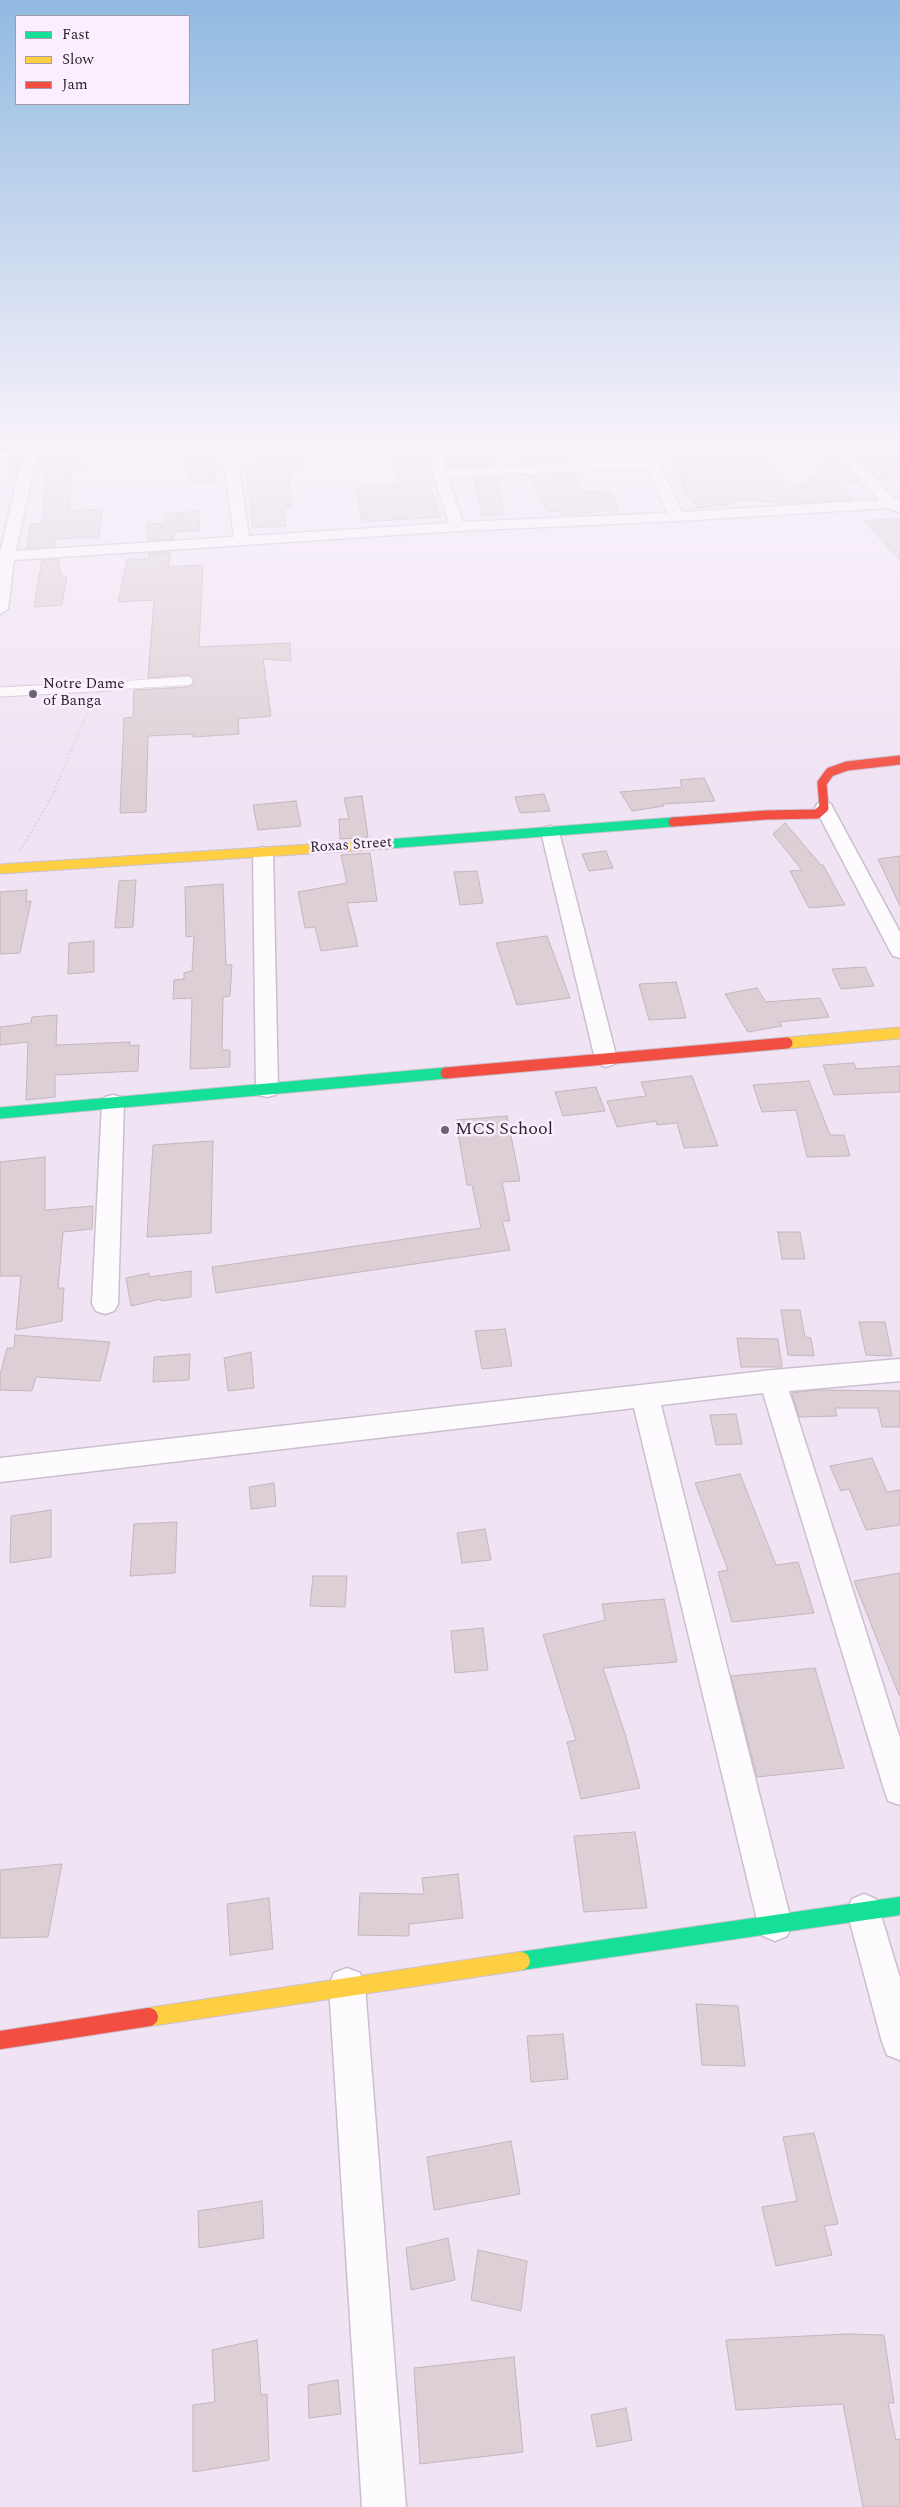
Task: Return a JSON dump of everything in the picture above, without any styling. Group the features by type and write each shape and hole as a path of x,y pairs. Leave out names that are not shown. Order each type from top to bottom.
{"street":[{"path":"0,609 3,558"},
{"path":"900,760 847,766 830,772 822,783 824,808 900,951"},
{"name":"Roxas Street","path":"5,869 263,853 701,820 816,814 824,808"},
{"path":"550,832 606,1059"},
{"path":"263,853 268,1089"},
{"path":"0,1113 900,1033"},
{"path":"104,1304 113,1103"},
{"path":"0,1470 773,1381 900,1370"},
{"path":"773,1381 900,1789"},
{"path":"645,1397 775,1924"},
{"path":"0,2040 347,1986 900,1906"},
{"path":"864,1911 900,2042"},
{"path":"347,1986 384,2507"}],"lane":[{"path":"0,692 188,681"}],"path":[{"path":"5,869 52,796 98,686"}],"building":[{"path":"170,558 168,567 203,565 199,647 290,643 291,661 263,659 271,716 238,719 239,734 193,737 193,734 148,736 146,812 120,813 124,718 133,717 134,690 188,687 194,681 188,675 148,678 154,600 118,602 127,559"},
{"path":"58,559 61,576 67,576 62,605 34,607 42,560"},
{"path":"704,778 715,801 663,804 664,806 632,811 620,792 682,787 680,780"},
{"path":"544,794 550,811 520,813 515,797"},
{"path":"362,796 368,837 340,839 339,819 349,819 344,798"},
{"path":"296,801 301,826 258,830 253,805"},
{"path":"785,823 823,865 845,905 809,908 790,871 802,870 773,834"},
{"path":"606,851 613,868 589,871 582,854"},
{"path":"370,853 377,901 347,903 358,946 321,951 315,927 305,928 298,892 347,883 341,855"},
{"path":"900,856 900,906 878,859"},
{"path":"477,871 483,903 460,905 454,872"},
{"path":"136,880 133,927 115,928 119,881"},
{"path":"223,884 226,965 232,965 230,996 223,997 222,1050 230,1050 230,1067 190,1069 192,998 173,999 174,980 184,979 184,973 192,971 194,936 186,937 185,887"},
{"path":"27,890 26,902 31,901 20,953 0,954 0,892"},
{"path":"547,936 570,998 517,1005 496,943"},
{"path":"94,941 94,972 68,974 69,943"},
{"path":"865,967 874,986 841,989 832,969"},
{"path":"676,982 686,1018 649,1020 639,984"},
{"path":"757,988 766,1002 820,998 829,1017 779,1022 782,1026 748,1032 725,994"},
{"path":"57,1015 56,1045 130,1042 130,1046 139,1045 138,1071 55,1075 55,1097 26,1100 28,1042 0,1045 0,1027 31,1023 32,1017"},
{"path":"854,1063 856,1069 900,1066 900,1092 834,1095 823,1065"},
{"path":"692,1076 718,1146 684,1148 677,1123 657,1125 656,1121 617,1127 607,1101 646,1096 641,1082"},
{"path":"809,1081 830,1135 844,1135 850,1156 807,1157 796,1110 762,1112 753,1085"},
{"path":"596,1087 605,1111 563,1116 555,1092"},
{"path":"507,1116 520,1181 502,1182 510,1221 502,1221 510,1250 216,1293 212,1267 481,1228 472,1185 467,1185 456,1120"},
{"path":"213,1141 211,1233 147,1237 153,1145"},
{"path":"45,1157 45,1210 93,1206 92,1229 63,1232 58,1288 64,1288 62,1321 16,1330 21,1276 0,1276 0,1162"},
{"path":"778,1232 800,1232 805,1259 782,1259"},
{"path":"191,1271 191,1297 161,1301 161,1299 131,1306 126,1278 149,1273 149,1277"},
{"path":"781,1310 800,1310 805,1337 811,1338 814,1356 788,1355"},
{"path":"859,1322 885,1322 892,1356 866,1355"},
{"path":"505,1329 512,1366 482,1369 475,1331"},
{"path":"15,1335 110,1342 100,1381 36,1377 32,1391 0,1390 0,1375 7,1348 14,1348"},
{"path":"737,1338 778,1339 782,1367 741,1367"},
{"path":"251,1352 254,1388 228,1391 224,1358"},
{"path":"190,1354 189,1380 153,1382 154,1357"},
{"path":"816,1390 900,1391 900,1427 882,1427 878,1408 835,1408 837,1416 799,1417 792,1393"},
{"path":"736,1414 742,1444 716,1445 710,1415"},
{"path":"872,1458 887,1492 900,1490 900,1525 866,1530 849,1489 841,1491 830,1466"},
{"path":"740,1474 776,1565 798,1562 814,1613 732,1622 718,1572 728,1570 695,1483"},
{"path":"274,1483 276,1506 251,1509 249,1487"},
{"path":"51,1510 51,1557 10,1563 11,1516"},
{"path":"177,1522 175,1573 130,1576 134,1524"},
{"path":"485,1529 491,1560 462,1563 457,1533"},
{"path":"900,1573 900,1695 899,1695 854,1581"},
{"path":"313,1576 347,1576 345,1607 310,1606"},
{"path":"664,1599 677,1662 603,1668 625,1734 640,1788 581,1799 567,1742 576,1740 543,1635 605,1620 602,1604"},
{"path":"483,1628 488,1670 455,1673 451,1631"},
{"path":"815,1668 844,1768 757,1777 731,1676"},
{"path":"635,1832 647,1908 584,1912 574,1836"},
{"path":"62,1864 48,1937 0,1938 0,1870"},
{"path":"458,1874 463,1918 409,1924 409,1936 358,1935 360,1893 424,1894 422,1878"},
{"path":"269,1898 273,1949 230,1955 227,1904"},
{"path":"696,2004 738,2006 745,2066 702,2065"},
{"path":"563,2034 568,2079 531,2082 527,2036"},
{"path":"814,2133 838,2224 824,2226 832,2255 776,2266 762,2207 797,2201 783,2137"},
{"path":"511,2141 520,2194 434,2210 427,2157"},
{"path":"262,2201 264,2238 199,2248 198,2211"},
{"path":"448,2238 455,2280 411,2290 406,2248"},
{"path":"478,2250 527,2261 521,2311 471,2300"},
{"path":"847,2334 884,2335 894,2403 888,2403 896,2440 900,2439 900,2507 863,2507 843,2404 736,2410 726,2340"},
{"path":"257,2340 261,2395 267,2394 269,2460 193,2472 193,2405 215,2402 212,2350"},
{"path":"514,2357 523,2452 420,2464 414,2368"},
{"path":"338,2380 341,2414 309,2418 308,2385"},
{"path":"626,2408 632,2440 597,2447 591,2415"}],"traffic: fast":[{"path":"387,844 673,822"},
{"path":"0,1113 446,1073"},
{"path":"521,1961 900,1906"}],"traffic: slow":[{"path":"0,869 387,844"},
{"path":"787,1043 900,1033"},
{"path":"149,2017 521,1961"}],"traffic: jam":[{"path":"673,822 766,815 817,814 824,808 822,783 830,772 847,766 900,760"},
{"path":"446,1073 787,1043"},
{"path":"0,2040 149,2017"}],"place":[{"name":"Notre Dame of Banga","path":"33,694"},
{"name":"MCS School","path":"445,1130"}]}
